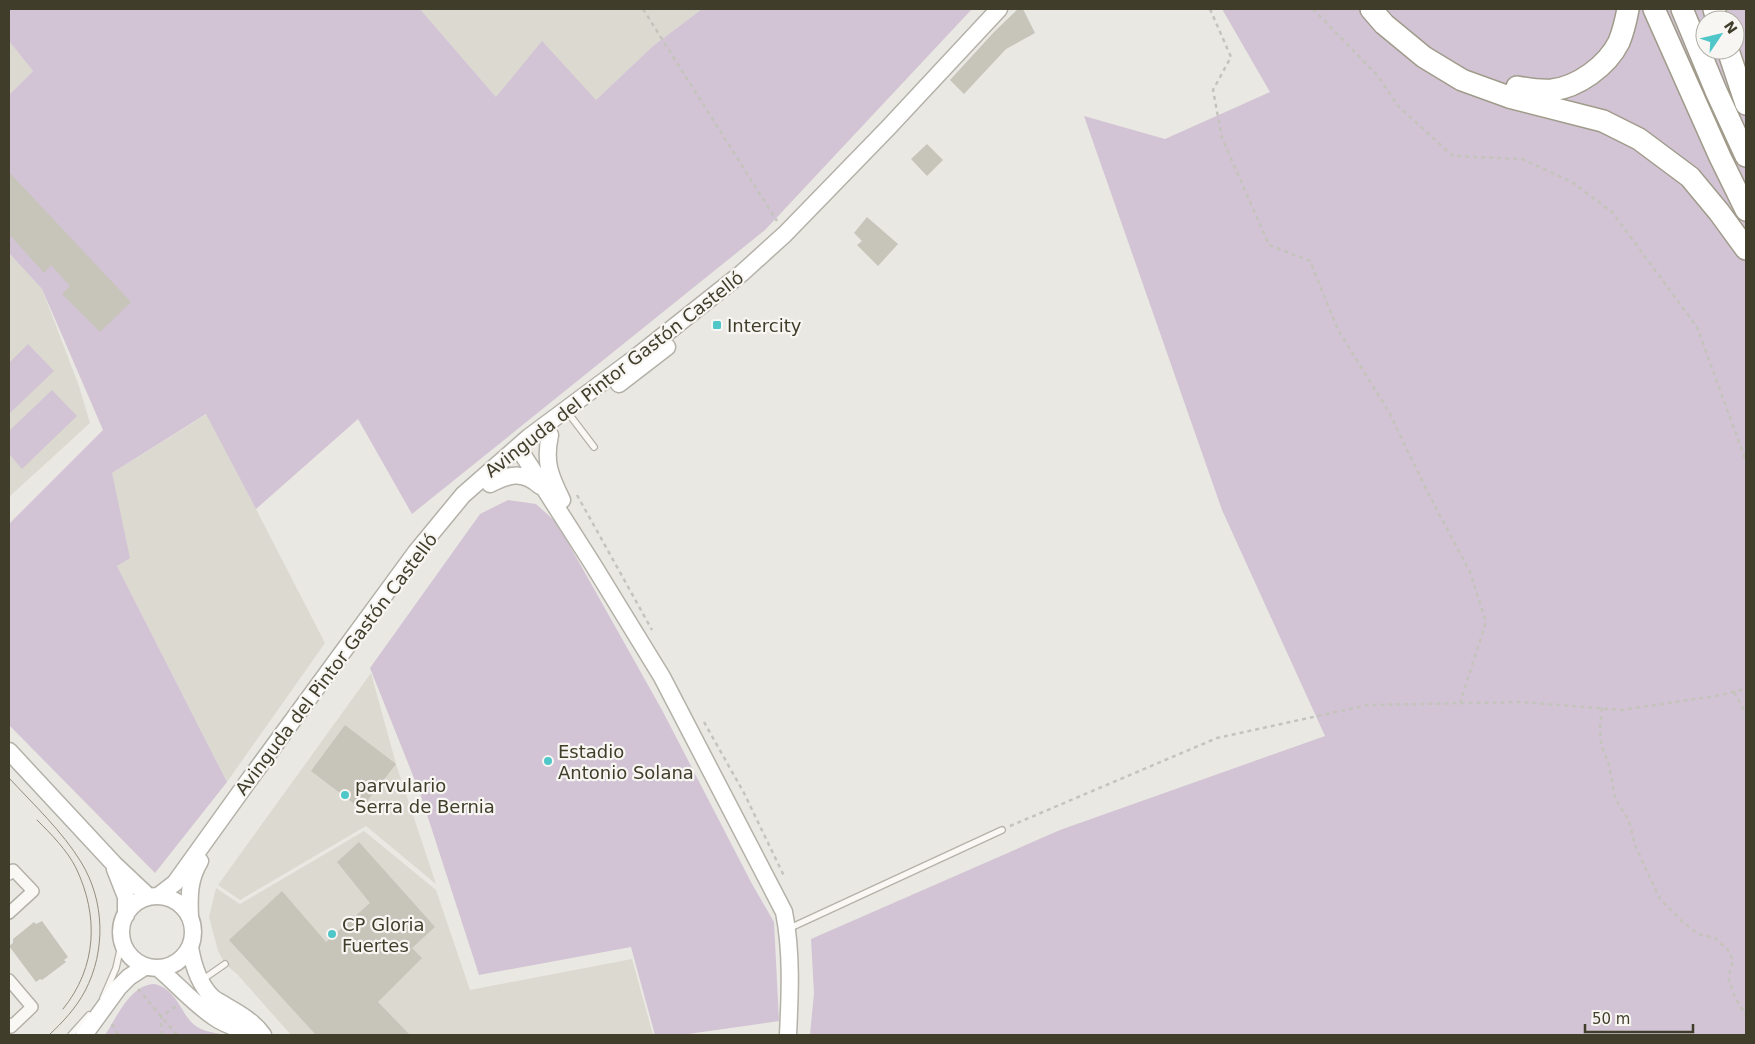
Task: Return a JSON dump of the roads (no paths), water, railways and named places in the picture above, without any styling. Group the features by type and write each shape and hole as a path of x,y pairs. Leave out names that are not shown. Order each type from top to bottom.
{"highway":[{"path":"1371,9 1384,24 1424,57 1462,80 1510,97 1603,120 1638,139 1690,177 1719,212 1746,250"},
{"path":"1388,9 1404,28 1424,46 1445,60 1491,81 1534,90 1552,90 1570,85 1583,78 1606,60 1618,43 1626,23 1628,9"},
{"path":"1654,9 1720,157 1746,210"},
{"path":"1682,9 1716,91 1746,156"},
{"path":"1731,60 1746,104"}],"main road":[{"name":"Avinguda del Pintor Gastón Castelló","path":"190,917 190,885 194,871 201,860 397,594 461,514 490,484 523,455 523,449 742,273 785,234 888,128 999,9"},
{"name":"Avinguda del Pintor Gastón Castelló","path":"153,897 175,883 248,780 416,552 463,495 528,437 572,418 643,366 752,279 815,215 888,128"},
{"path":"549,429 547,458 549,473 592,563"},
{"path":"523,455 663,679 784,912 788,929 790,988 788,1035"},
{"name":"Avinguda del Pintor Gastón Castelló","path":"490,484 507,476 522,476 535,481 547,492"},
{"path":"9,752 114,864 153,897"},
{"path":"114,864 126,897 126,916"},
{"path":"84,1035 128,977 152,967 174,964 186,954 190,947 193,932 190,917 184,908 168,898 153,897 134,905 126,916 122,928 122,941 131,957 152,967 172,979 201,1008 214,1018 229,1027 253,1035"},
{"path":"190,947 193,962 201,982 213,998 240,1014 257,1027 263,1035"}],"street":[{"path":"9,874 13,870 33,891 9,913"},
{"path":"9,980 32,1007 11,1027 9,1024"}],"lane":[{"path":"572,418 594,447"},
{"path":"788,929 1002,830"},
{"path":"97,1005 116,968 122,941"},
{"path":"201,982 225,964"},
{"path":"71,1035 92,1011"}],"tram line":[{"path":"9,778 47,819 81,862 95,893 98,909 99,943 92,976 78,1003 49,1035"},
{"path":"37,820 58,842 76,868 88,904 91,923 91,941 83,976 63,1009"}],"place":[{"name":"Intercity","path":"717,325"},
{"name":"Estadio Antonio Solana","path":"548,761"},
{"name":"parvulario Serra de Bernia","path":"345,795"},
{"name":"CP Gloria Fuertes","path":"332,934"}]}
